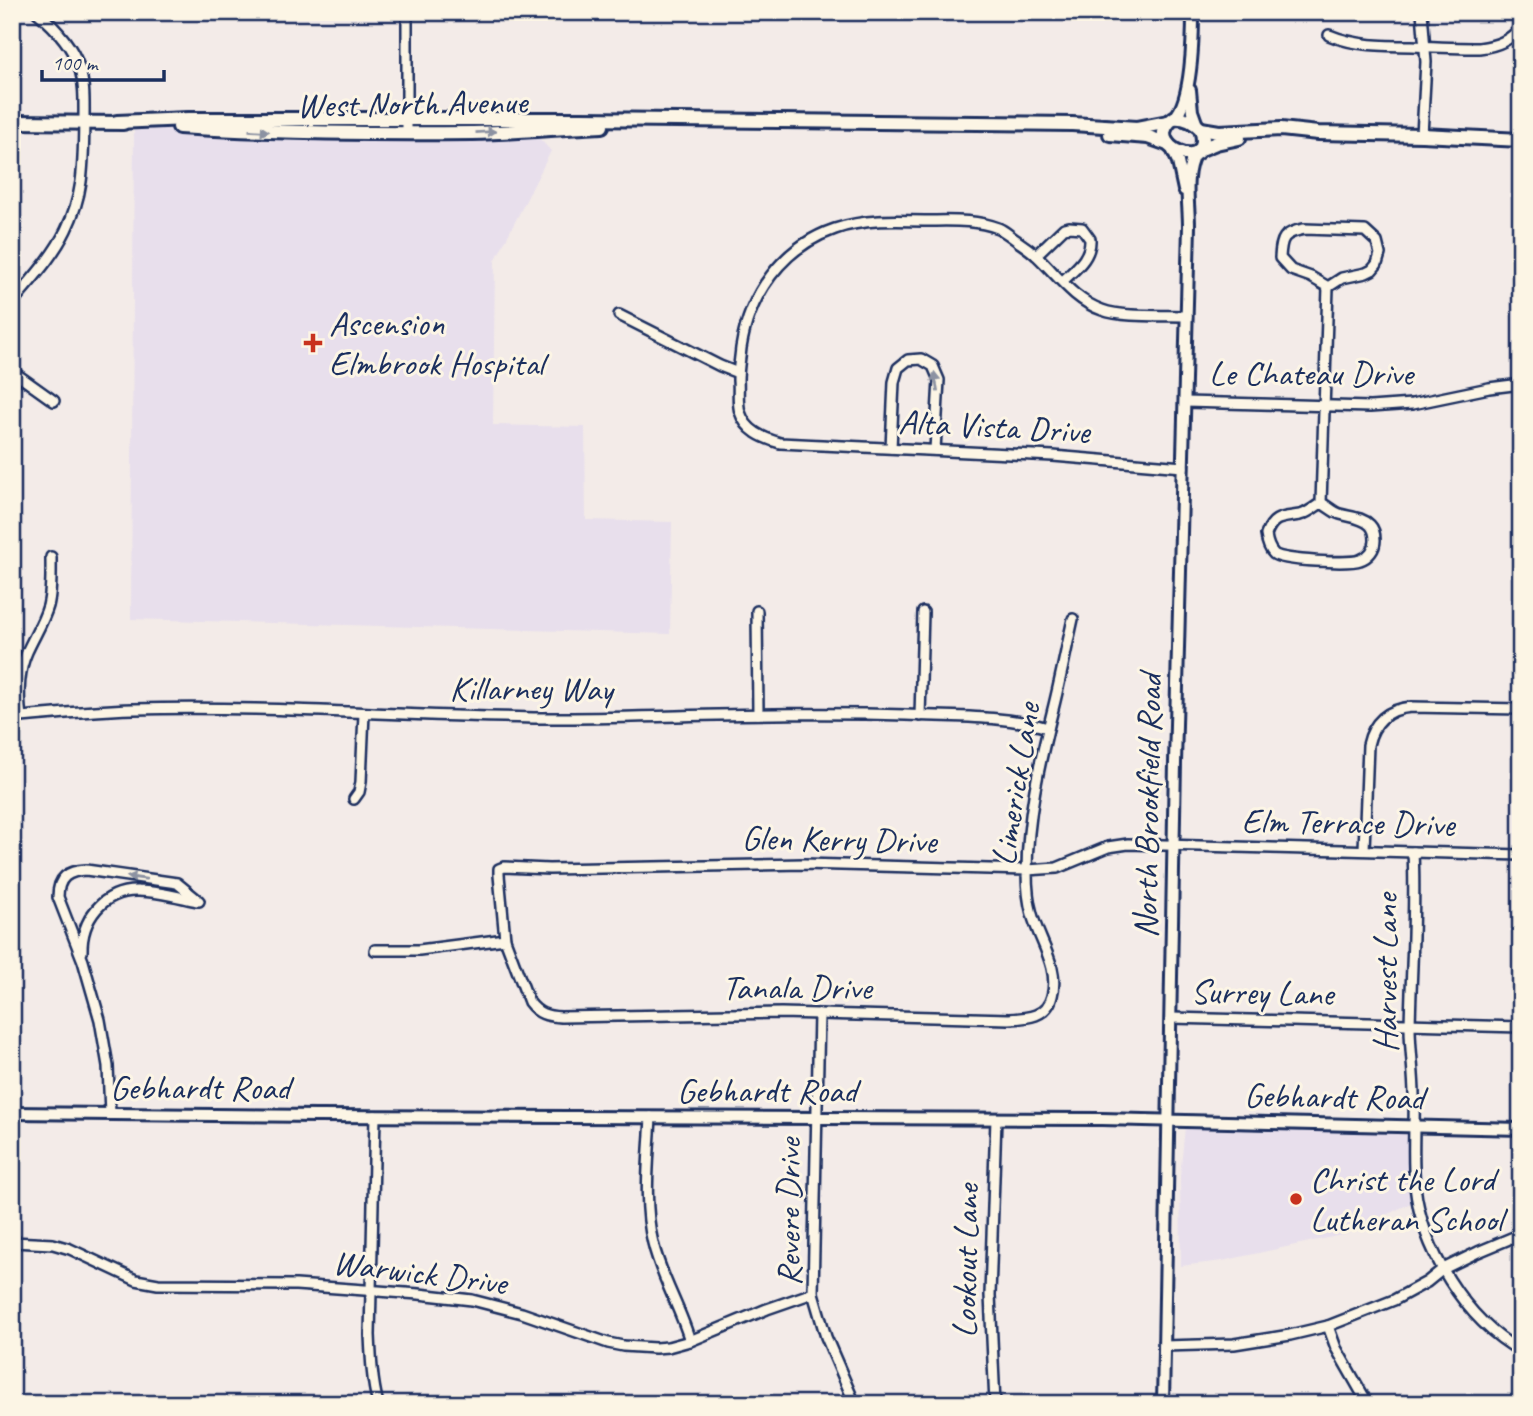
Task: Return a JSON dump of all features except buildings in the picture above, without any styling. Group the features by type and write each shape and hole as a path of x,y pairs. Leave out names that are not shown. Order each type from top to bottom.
{"main road":[{"name":"West North Avenue","path":"12,122 582,118 1079,124 1144,128 1171,120"},
{"path":"1318,133 1282,129 1219,132 1199,127 1185,118 1171,120 1165,135 1170,146 1181,154 1235,139 1318,133 1521,140"},
{"name":"West North Avenue","path":"117,122 274,132 408,133 519,131 628,125 665,120"},
{"name":"West North Avenue","path":"1048,125 1148,137 1170,146"},
{"path":"1197,151 1203,144 1199,127"}],"street":[{"path":"12,303 54,252 75,211 82,184 84,90 76,59 64,39 37,12"},
{"path":"407,12 408,133"},
{"path":"1171,120 1182,108 1193,40 1193,12"},
{"path":"1422,12 1426,47 1422,135"},
{"path":"1329,35 1356,43 1479,48 1503,42 1519,32"},
{"path":"1189,71 1191,103 1199,127"},
{"name":"North Brookfield Road","path":"1170,146 1178,162 1189,210"},
{"name":"North Brookfield Road","path":"1163,1404 1189,172 1197,151"},
{"name":"Alta Vista Drive","path":"1183,467 1053,456 780,443 762,438 749,428 740,412 738,373 750,313 761,289 778,266 817,236 857,223 884,220 965,221 985,224 1002,229 1036,255 1080,299 1105,311 1187,316"},
{"path":"1036,255 1064,228 1082,228 1090,239 1089,252 1062,281"},
{"path":"1304,229 1365,231 1377,242 1380,254 1377,264 1373,270 1342,278 1328,287 1291,270 1279,258 1281,241 1290,232 1304,229"},
{"path":"1321,503 1328,287"},
{"path":"620,315 738,373"},
{"path":"891,448 894,382 898,368 908,360 921,359 933,366 939,380 935,450"},
{"path":"12,371 54,401"},
{"name":"Le Chateau Drive","path":"1185,402 1370,407 1412,404 1521,384"},
{"path":"1321,503 1334,511 1369,524 1375,540 1367,556 1355,561 1332,561 1287,559 1275,554 1266,535 1274,522 1280,517 1303,514 1321,503"},
{"path":"17,718 22,666 43,622 48,603 51,557"},
{"path":"757,611 758,713"},
{"path":"920,716 923,612"},
{"name":"Limerick Lane","path":"1052,997 1054,987 1051,964 1030,906 1027,870 1035,788 1073,619"},
{"path":"1364,850 1367,745 1382,718 1394,711 1411,707 1521,709"},
{"name":"Killarney Way","path":"17,718 88,711 207,708 560,718 843,713 1001,719 1029,722 1048,728"},
{"path":"354,799 361,782 364,713"},
{"name":"Glen Kerry Drive","path":"505,939 499,869 504,867 549,869 804,864 1039,871 1057,868 1108,846 1174,846"},
{"name":"Elm Terrace Drive","path":"1174,846 1521,855"},
{"name":"Harvest Lane","path":"1413,852 1410,1050 1414,1094 1413,1165 1419,1207 1431,1245 1455,1288 1473,1311 1521,1351"},
{"path":"83,961 58,897 58,888 67,874 86,870 177,883 199,901 129,891 104,901 88,920 81,949 105,1043 110,1114"},
{"path":"375,950 432,949 505,939"},
{"name":"Tanala Drive","path":"505,939 534,1009 541,1014 561,1017 819,1014 1024,1018 1046,1010 1052,997"},
{"name":"Revere Drive","path":"819,1014 813,1293 826,1337 855,1404"},
{"name":"Surrey Lane","path":"1171,1018 1521,1027"},
{"name":"Gebhardt Road","path":"12,1113 996,1119 1521,1129"},
{"path":"375,1116 371,1363 378,1404"},
{"path":"651,1117 651,1231 661,1270 690,1340"},
{"name":"Lookout Lane","path":"995,1404 990,1295 996,1119"},
{"path":"1164,1346 1234,1343 1328,1326 1394,1300 1427,1282 1443,1269 1521,1234"},
{"name":"Warwick Drive","path":"12,1242 53,1244 70,1249 136,1280 158,1284 296,1285 472,1300 522,1313 623,1346 667,1347 813,1293"},
{"path":"1328,1326 1336,1348 1368,1404"}],"shaded area":[{"name":"Ascension Elmbrook Hospital","path":"134,126 431,137 539,138 551,151 495,261 493,425 585,427 586,520 672,522 670,634 131,619"},
{"name":"Christ the Lord Lutheran School","path":"1185,1127 1400,1129 1407,1133 1413,1202 1346,1234 1222,1261 1181,1266 1180,1176"}],"place":[{"name":"Ascension Elmbrook Hospital","path":"313,343"},
{"name":"Christ the Lord Lutheran School","path":"1296,1199"}]}
